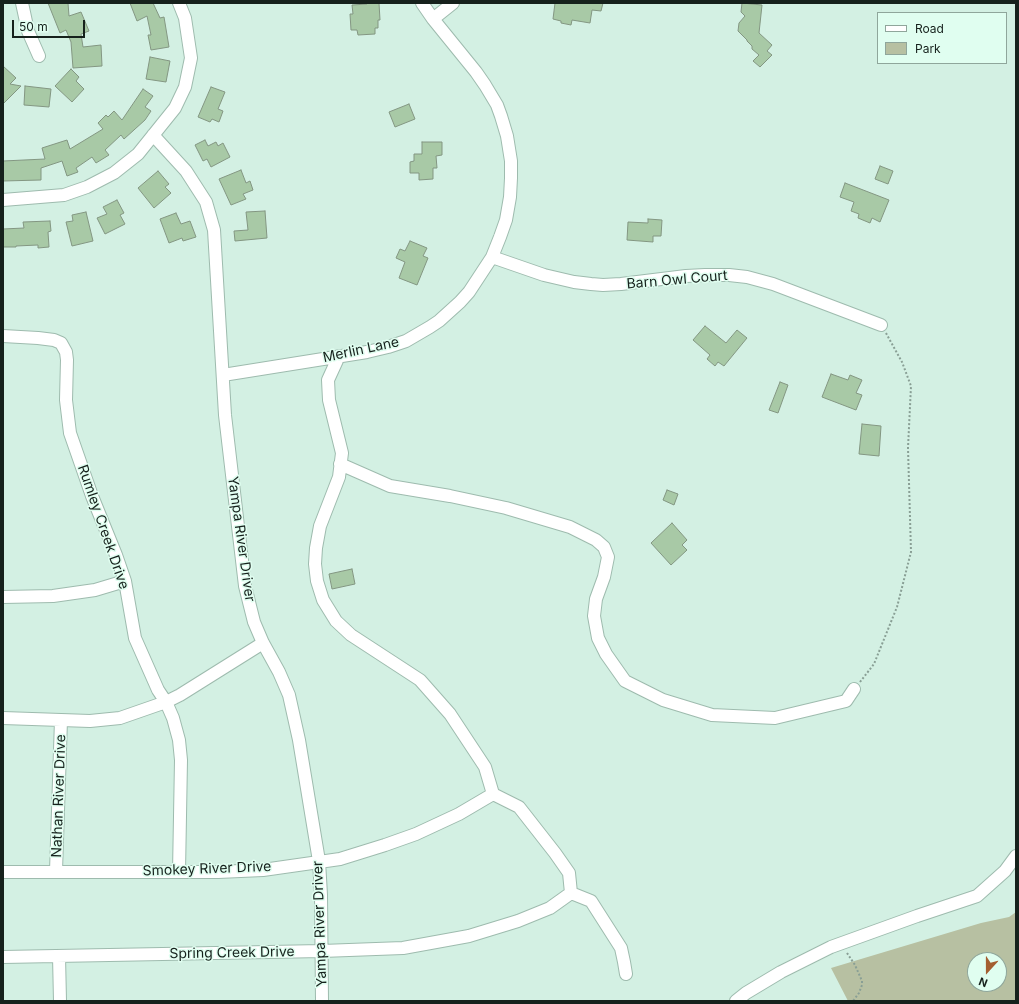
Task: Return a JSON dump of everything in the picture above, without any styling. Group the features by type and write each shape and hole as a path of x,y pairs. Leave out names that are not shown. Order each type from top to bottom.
{"street":[{"path":"22,3 28,31 39,56"},
{"path":"3,200 64,195 87,187 114,173 138,154 175,108 185,87 191,58 185,18 179,3"},
{"name":"Merlin Lane","path":"223,375 367,352 406,341 430,327 460,302 469,292 492,257 506,220 510,197 511,162 507,136 497,105 485,85 432,19 422,3"},
{"path":"432,19 453,3"},
{"name":"Yampa River Driver","path":"153,135 186,171 206,202 214,230 225,415 245,586 254,622 289,695 299,740 319,861 321,895 322,1001"},
{"name":"Barn Owl Court","path":"492,257 544,275 574,282 603,285 686,276 729,275 747,277 773,284 881,325"},
{"name":"Rumley Creek Drive","path":"3,336 54,340 61,343 66,352 66,400 70,433 125,581 135,638 158,690 166,702 173,718 179,740 181,760 179,872"},
{"path":"339,356 328,380 329,400 342,453 339,477 320,526 316,548 317,581 323,600 336,621 351,635 420,680 450,714 485,767 493,794 519,807 568,873 571,893 591,901 621,948 626,974"},
{"path":"340,464 390,486 450,496 506,508 570,527 596,540 604,547 608,557 604,576 596,599 594,616 598,638 606,654 625,681 663,700 712,716 775,718 846,701 854,689"},
{"path":"3,597 53,596 95,590 125,581"},
{"path":"3,718 90,721 120,718 166,702 180,695 263,643"},
{"name":"Nathan River Drive","path":"56,871 61,720"},
{"name":"Smokey River Drive","path":"3,872 218,872 264,870 340,858 416,834 459,814 493,794"},
{"path":"736,1001 746,993 781,972 831,947 977,896 1004,871 1016,856"},
{"name":"Spring Creek Drive","path":"3,957 403,948 469,936 518,921 550,908 571,893"},
{"path":"59,956 60,1001"}],"path":[{"path":"854,689 874,664 897,607 911,552 908,448 911,386 902,362 881,325"},
{"path":"841,944 855,965 862,982 861,989 853,1001"}],"green space":[{"path":"1016,912 1016,1001 848,1001 831,968 981,923 1009,917"}],"building":[{"path":"48,3 68,3 69,16 81,12 89,31 81,34 83,47 101,45 102,66 73,68 71,42 66,30 60,33"},
{"path":"130,3 153,3 160,18 164,17 169,47 151,50 148,35 151,35 147,16 137,21"},
{"path":"379,3 380,20 378,20 378,28 375,28 375,34 358,35 357,30 351,30 350,14 353,14 352,5"},
{"path":"555,3 603,3 601,11 592,10 590,23 572,20 571,25 561,23 561,21 553,19"},
{"path":"742,3 762,5 759,33 772,45 767,51 772,55 760,67 753,61 759,55 752,49 752,46 738,31 739,23 745,16 741,12"},
{"path":"150,57 170,61 166,82 146,79"},
{"path":"3,66 16,78 10,84 21,86 3,104"},
{"path":"71,69 79,77 76,81 84,89 72,102 55,86"},
{"path":"25,86 51,89 49,107 24,105"},
{"path":"211,87 225,92 218,109 223,111 219,122 212,119 210,122 198,117"},
{"path":"143,89 153,96 145,107 151,111 145,120 124,139 121,135 105,150 109,155 96,163 92,157 76,168 78,172 67,176 62,161 41,168 41,180 3,181 3,161 45,159 42,148 67,140 70,149 103,129 98,123 106,115 108,117 114,111 122,120"},
{"path":"409,104 415,119 395,127 389,112"},
{"path":"205,140 208,146 216,142 218,146 223,143 230,157 211,167 207,159 203,161 195,145"},
{"path":"422,142 442,142 442,155 436,156 437,168 433,168 433,179 419,180 419,173 410,173 410,162 414,161 414,154 422,154"},
{"path":"880,166 893,171 888,184 875,179"},
{"path":"241,170 246,183 250,181 253,190 243,194 246,199 231,205 219,179"},
{"path":"158,171 169,184 165,187 171,193 154,208 138,188"},
{"path":"845,183 889,200 880,222 872,218 870,223 858,218 859,214 851,211 854,202 840,197"},
{"path":"117,200 124,213 120,215 125,224 105,234 97,218 107,214 103,207"},
{"path":"265,211 267,238 235,241 234,231 248,230 246,212"},
{"path":"86,212 93,241 72,246 66,222 73,221 72,215"},
{"path":"176,213 181,224 190,221 196,237 183,241 182,238 169,243 160,219"},
{"path":"648,219 662,220 661,236 653,236 653,242 627,240 628,222 648,223"},
{"path":"50,221 51,231 48,232 49,247 38,248 38,245 3,247 3,229 24,228 23,222"},
{"path":"410,241 427,248 423,256 428,258 417,285 399,278 405,262 396,258 400,249 405,251"},
{"path":"705,326 726,343 737,330 747,338 724,366 718,362 715,366 707,359 710,355 693,340"},
{"path":"831,374 848,380 850,375 862,380 856,393 862,395 856,410 822,397"},
{"path":"780,382 788,385 778,413 769,410"},
{"path":"862,424 881,426 879,456 859,454"},
{"path":"667,490 678,494 674,505 663,500"},
{"path":"672,523 687,540 682,545 687,550 671,565 651,543"},
{"path":"352,569 355,584 332,589 329,574"}]}
